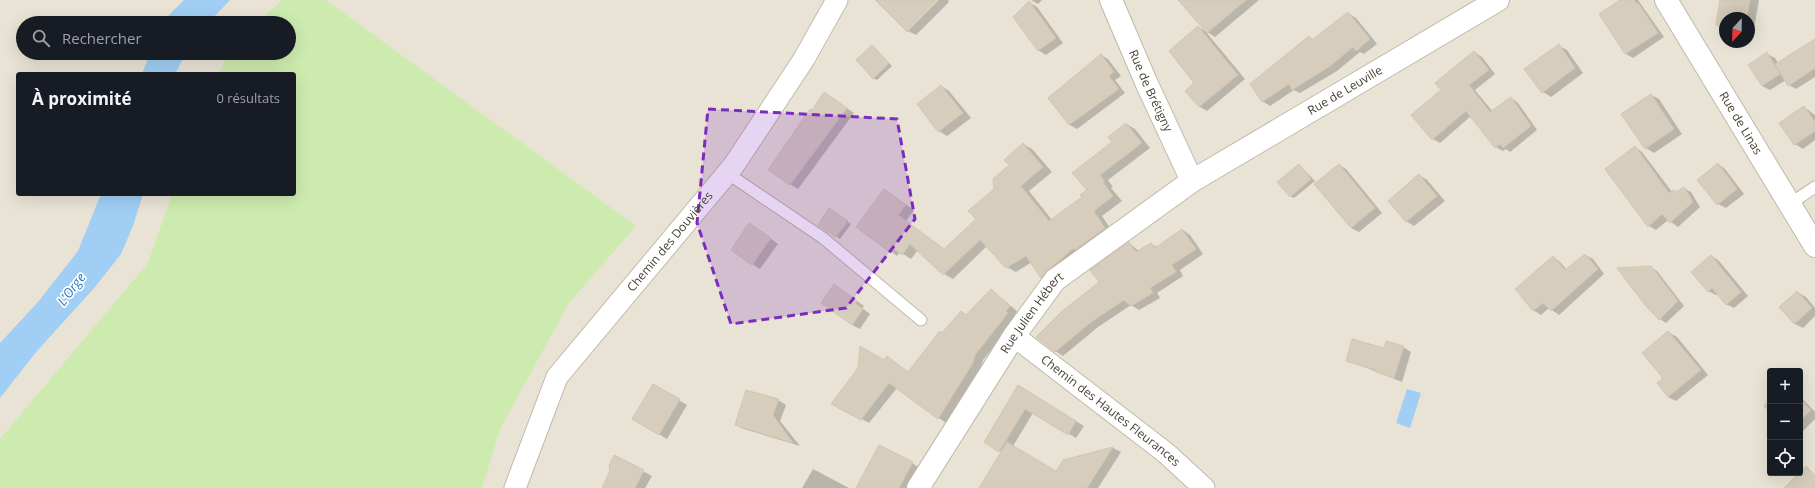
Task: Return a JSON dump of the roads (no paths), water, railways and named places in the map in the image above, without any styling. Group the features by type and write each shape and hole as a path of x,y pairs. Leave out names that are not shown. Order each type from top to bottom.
{"street":[{"name":"Chemin des Douvières","path":"515,488 557,377 728,172 804,59 837,0"},
{"name":"Rue de Brétigny","path":"1111,0 1146,82 1192,181"},
{"name":"Rue de Leuville","path":"1192,181 1498,0"},
{"name":"Rue de Linas","path":"1666,0 1815,246"},
{"name":"Rue Julien Hébert","path":"918,488 1014,336 1055,280 1192,181"},
{"name":"Chemin des Hautes Fleurances","path":"1014,336 1166,453 1204,488"}],"lane":[{"path":"728,172 823,238 921,320"},
{"path":"1790,204 1815,187"}],"water":[{"path":"184,0 230,0 215,16 168,16"},
{"path":"147,60 182,60 176,72 143,72"},
{"name":"L'Orge","path":"100,196 142,196 133,226 121,254 95,287 37,351 0,398 0,343 38,302 78,251"},
{"path":"1407,389 1421,393 1410,428 1396,423"}]}
